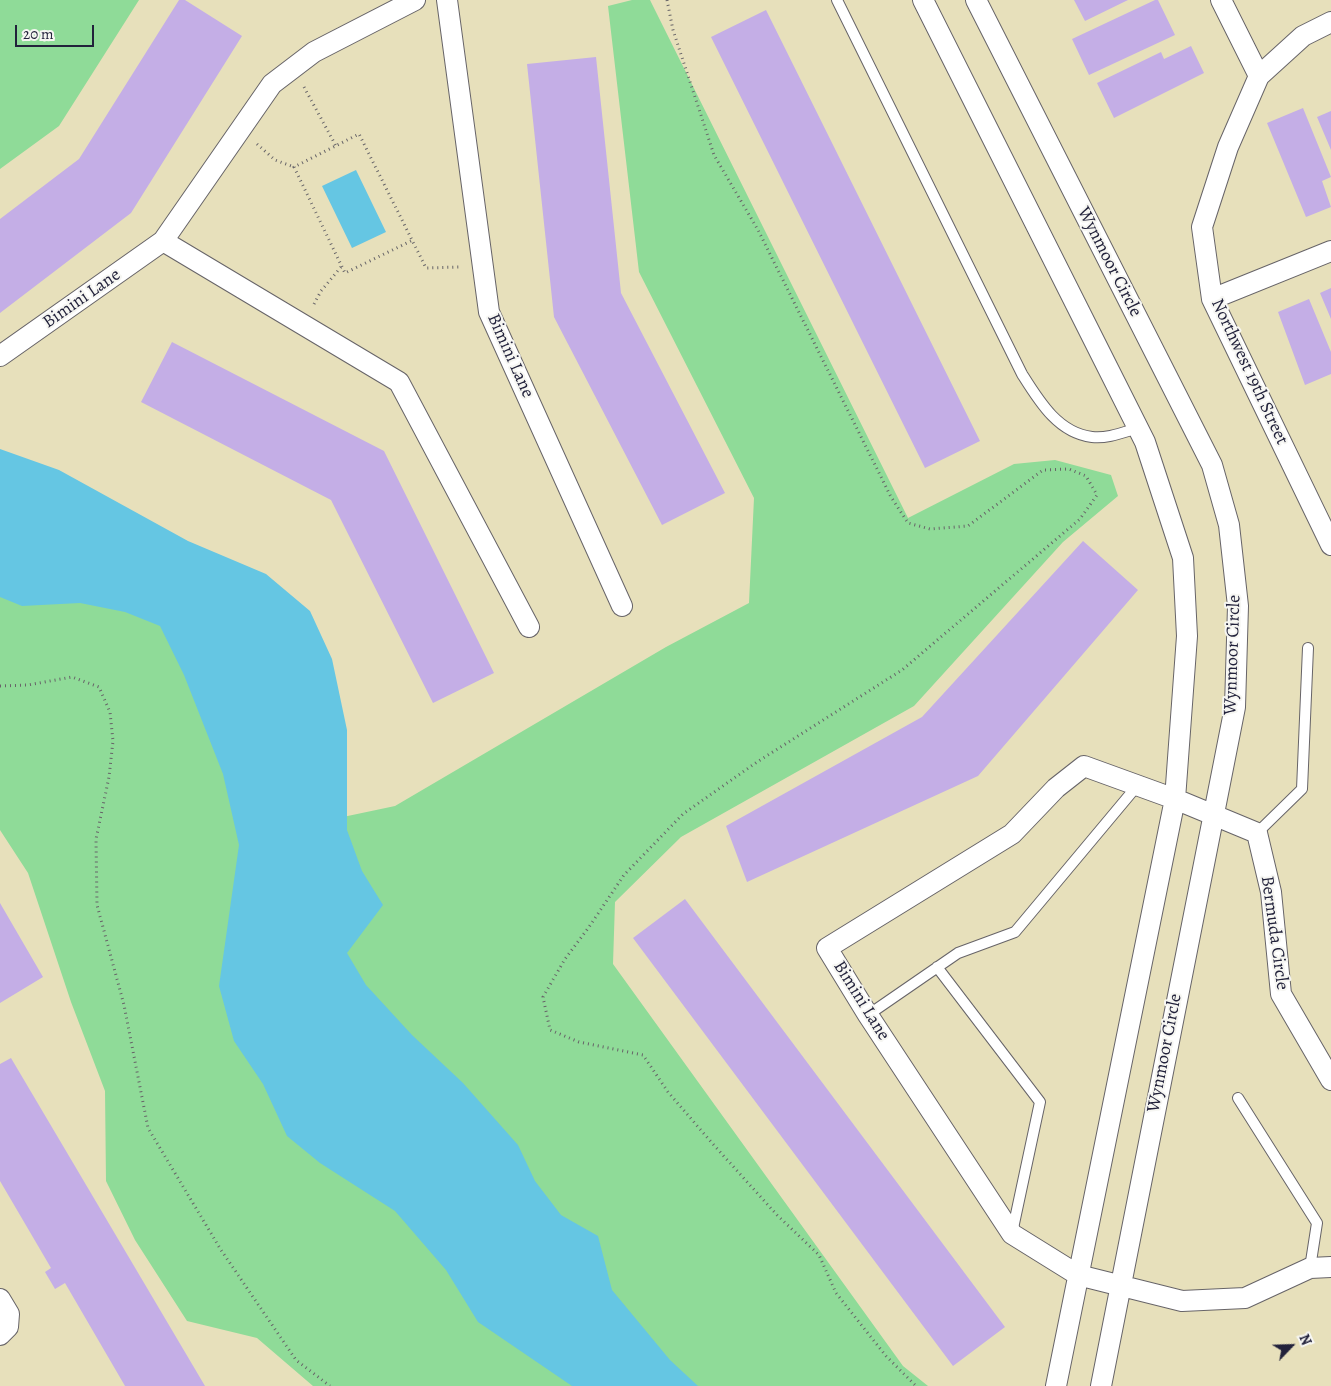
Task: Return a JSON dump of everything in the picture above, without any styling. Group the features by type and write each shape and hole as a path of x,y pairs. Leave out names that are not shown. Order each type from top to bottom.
{"street":[{"name":"Bimini Lane","path":"0,356 163,242 272,84 314,52 415,0"},
{"name":"Bimini Lane","path":"447,0 489,312 622,606"},
{"path":"922,0 1145,442 1183,558 1187,636 1175,799 1056,1386"},
{"name":"Wynmoor Circle","path":"976,0 1214,473 1229,525 1238,606 1235,707 1212,814 1101,1386"},
{"path":"1221,0 1259,76 1303,36 1331,22"},
{"name":"Northwest 19th Street","path":"1259,76 1228,147 1202,227 1212,299 1331,545"},
{"path":"163,242 399,382 529,627"},
{"path":"1212,299 1331,251"},
{"name":"Bimini Lane","path":"1078,1276 1012,1234 868,1015 827,948 1012,834 1056,788 1084,766 1175,799"},
{"path":"1175,799 1256,833"},
{"name":"Bermuda Circle","path":"1256,833 1271,892 1281,994 1331,1080"},
{"path":"1078,1276 1182,1301 1245,1298 1310,1268 1331,1266"},
{"path":"0,1299 9,1314 8,1327 0,1335"}],"lane":[{"path":"837,0 1022,374 1044,409 1071,430 1093,437 1108,436 1138,428"},
{"path":"1256,833 1302,789 1308,648"},
{"path":"868,1015 958,953 1016,932 1138,786"},
{"path":"937,967 1040,1102 1012,1234"},
{"path":"1238,1098 1317,1223 1310,1268"}],"path":[{"path":"667,0 673,30 714,155 758,230 891,497 908,523 930,529 968,526 1043,470 1069,470 1086,476 1096,495 1080,519 902,670 757,762 683,814 624,875 590,928 565,960 543,997 550,1030 579,1042 642,1055 668,1092 712,1143 778,1215 819,1255 836,1292 886,1356 916,1386"},
{"path":"293,68 336,146"},
{"path":"241,129 275,160 294,167 345,273 411,241"},
{"path":"294,167 359,134 426,268 483,266"},
{"path":"304,325 321,291 342,267"},
{"path":"0,686 28,685 72,677 99,687 110,712 113,740 109,777 96,839 98,906 124,1004 148,1128 221,1250 296,1360 330,1386"}],"green space":[{"path":"0,0 139,0 59,126 0,169"},
{"path":"632,0 650,0 908,518 1014,464 1055,460 1111,475 1118,496 1063,542 914,706 681,837 615,902 613,964 903,1366 928,1386 313,1386 257,1338 187,1321 135,1240 106,1181 105,1091 71,1002 28,873 0,830 0,518 206,578 324,821 395,806 666,647 749,603 754,498 639,272 608,6"}],"water":[{"path":"356,170 386,232 352,248 322,186"},
{"path":"0,449 59,470 188,541 266,574 310,611 332,659 347,730 347,830 362,871 383,905 347,953 366,985 412,1035 463,1083 518,1145 535,1181 561,1215 598,1236 612,1290 670,1360 698,1386 572,1386 478,1322 446,1270 395,1211 320,1163 287,1136 263,1084 234,1041 219,986 239,845 223,774 184,675 160,626 125,612 80,603 22,606 0,597"}],"building":[{"path":"179,0 185,0 242,36 131,213 0,313 0,219 79,159"},
{"path":"1074,0 1128,0 1085,21"},
{"path":"1158,0 1175,35 1089,75 1072,39"},
{"path":"766,10 980,441 925,468 711,37"},
{"path":"1191,46 1204,73 1114,118 1097,83 1161,52 1164,59"},
{"path":"596,57 621,293 725,493 662,525 554,317 527,64"},
{"path":"1303,108 1331,177 1322,181 1331,207 1306,217 1267,123"},
{"path":"1331,111 1331,150 1317,117"},
{"path":"1331,288 1331,319 1320,293"},
{"path":"1309,299 1331,352 1331,374 1305,385 1278,312"},
{"path":"172,342 384,451 494,673 433,703 331,500 141,402"},
{"path":"1083,541 1138,590 978,776 747,882 726,826 922,717"},
{"path":"685,899 1005,1327 953,1366 633,938"},
{"path":"0,903 43,977 0,1003"},
{"path":"11,1058 205,1386 125,1386 65,1283 55,1289 45,1272 51,1268 0,1181 0,1064"}]}
